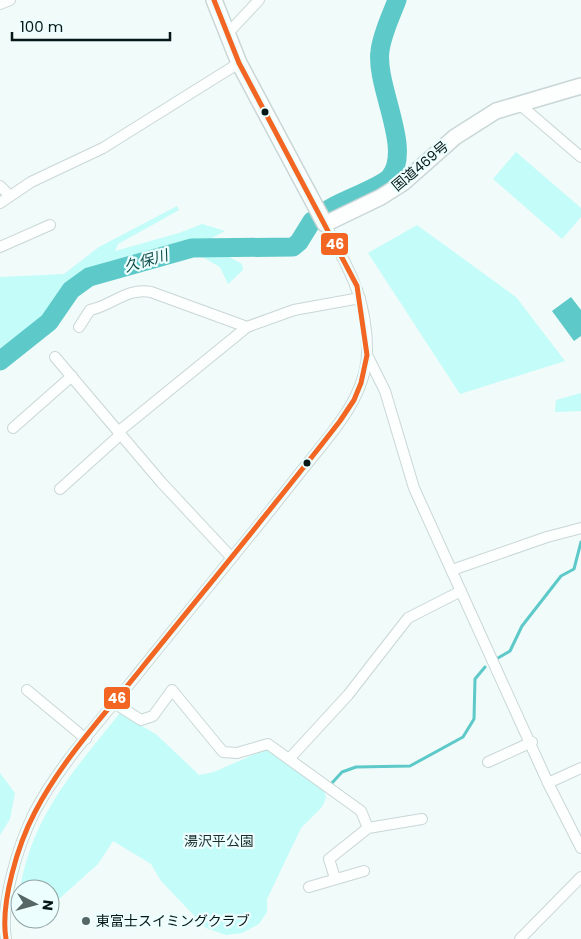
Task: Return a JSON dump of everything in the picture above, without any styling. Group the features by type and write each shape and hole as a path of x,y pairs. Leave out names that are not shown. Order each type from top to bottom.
{"highway":[{"path":"214,0 239,62 325,224"},
{"name":"国道469号","path":"325,224 380,197 402,183 455,138 477,121 496,110 581,86"}],"street":[{"path":"0,4 10,0"},
{"path":"228,33 259,0"},
{"path":"0,203 9,195 31,182 103,148 239,62"},
{"path":"518,103 581,157"},
{"path":"0,186 9,195"},
{"path":"0,247 50,224"},
{"path":"6,939 2,928 6,898 17,854 25,833 47,790 114,703 340,422 354,400 361,383 367,355 360,298 353,275 325,224"},
{"path":"79,327 90,310 101,307 137,290 151,292 247,327"},
{"path":"60,489 119,433 247,327 294,310 360,298"},
{"path":"367,355 385,390 414,488 532,742 548,783 581,848"},
{"path":"55,357 161,482 232,557"},
{"path":"14,428 72,376"},
{"path":"452,570 547,537 581,528"},
{"path":"290,758 348,695 408,618 461,591"},
{"path":"27,690 86,739"},
{"path":"114,703 141,720 153,716 172,690 223,752 237,753 268,744 290,758 361,811 368,828"},
{"path":"488,762 532,742"},
{"path":"548,783 581,768"},
{"path":"335,878 329,859 368,828 422,819"},
{"path":"309,887 364,871"},
{"path":"520,939 581,877"}],"green space":[{"path":"516,152 581,208 581,217 562,239 493,179"},
{"path":"177,206 179,210 118,244 115,251 179,233 202,224 225,231 206,241 242,264 243,270 228,284 220,267 183,246 95,269 75,291 56,324 7,358 0,370 0,277 64,274 99,247"},
{"path":"417,225 516,297 565,361 460,394 368,253"},
{"path":"581,393 581,411 555,412 556,400"},
{"name":"湯沢平公園","path":"120,713 157,735 199,775 214,772 266,749 290,766 315,780 324,789 326,798 322,807 301,828 267,899 267,912 259,924 242,933 226,935 206,928 161,881 151,864 113,841 98,864 60,898 60,879 22,879 34,839 45,816 87,754"},
{"path":"0,773 15,793 10,819 0,835"}],"water":[{"path":"571,297 581,310 581,336 574,341 552,311"}],"waterway":[{"name":"久保川","path":"329,209 385,181 390,177 396,165 396,134 383,82 380,51 397,0"},
{"name":"久保川","path":"0,361 49,322 71,290 89,277 192,248 293,247 299,242 312,221"},
{"path":"498,658 510,651 522,626 561,576 574,569 581,542"},
{"path":"332,783 342,772 356,767 410,766 463,737 474,719 475,679 485,667"}],"transit line":[{"name":"46","path":"6,939 5,925 8,891 22,840 35,812 58,774 84,738 340,421 354,400 361,383 367,355 357,286 239,63 214,0"}],"place":[{"name":"東富士スイミングクラブ","path":"86,921"}]}
